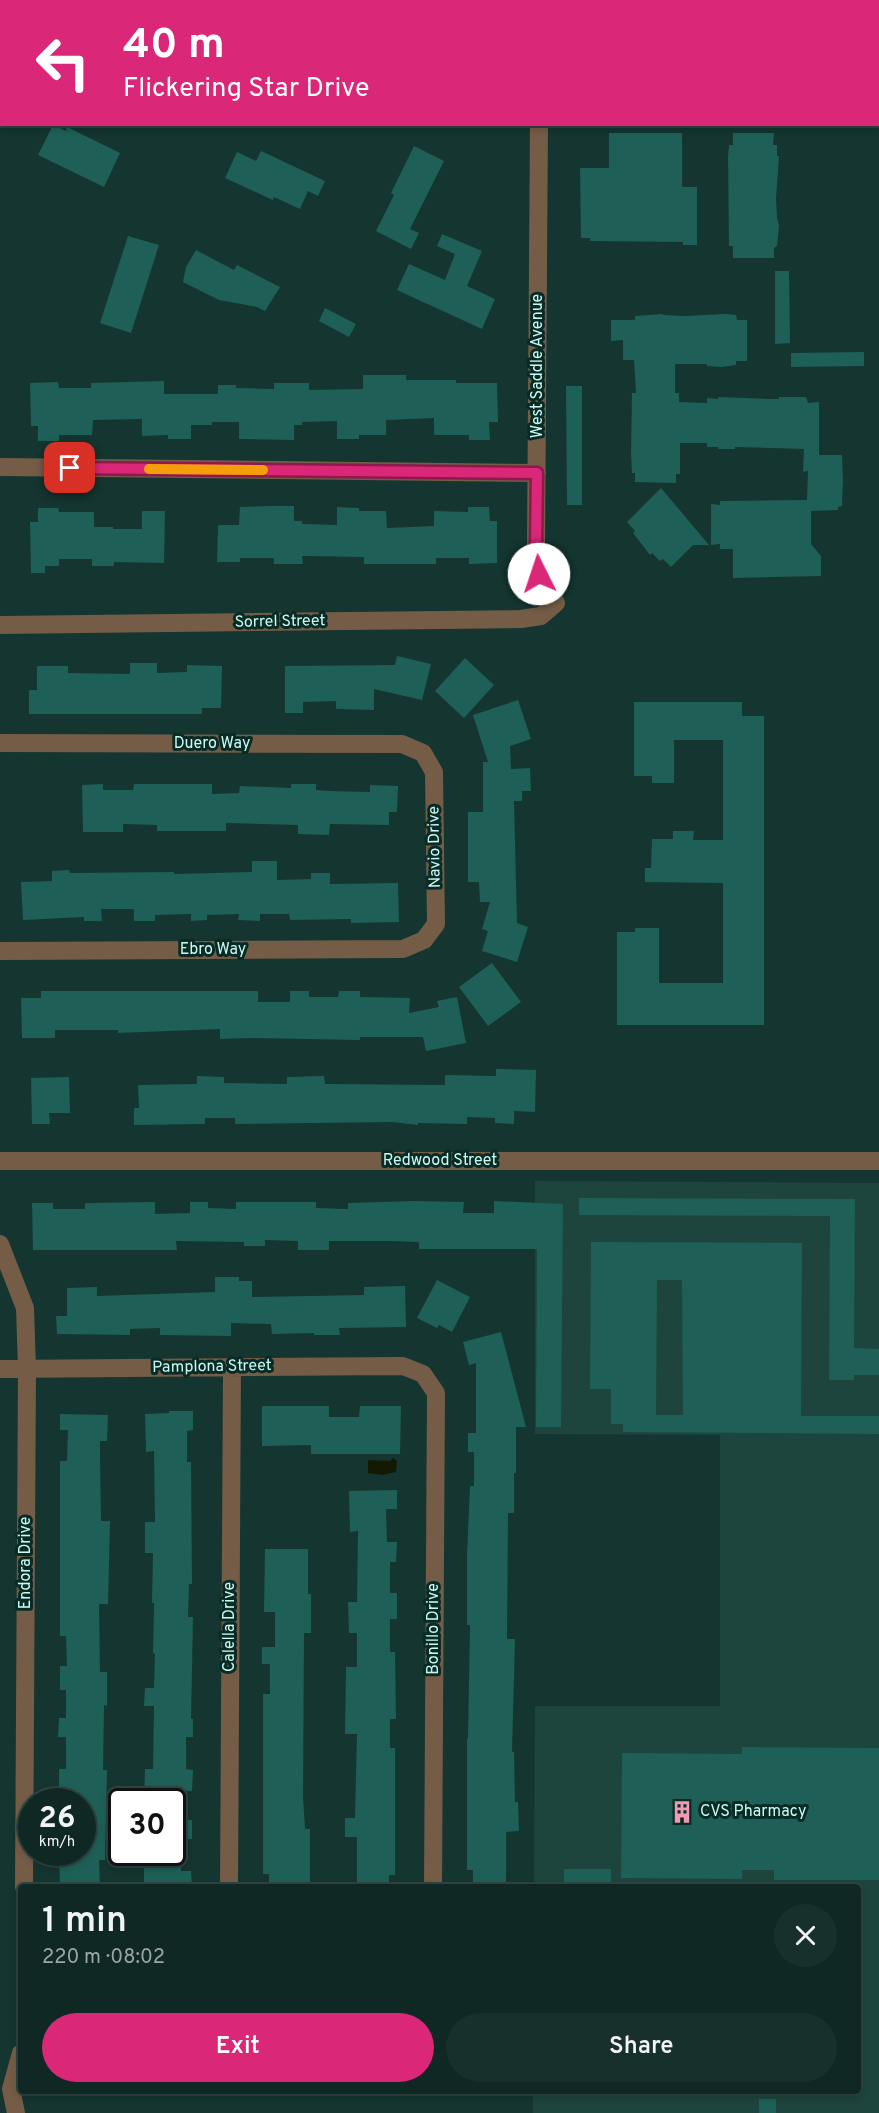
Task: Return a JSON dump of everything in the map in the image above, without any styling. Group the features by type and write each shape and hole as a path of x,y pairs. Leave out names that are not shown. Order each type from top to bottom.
{"street":[{"name":"West Saddle Avenue","path":"539,126 536,546 539,574 556,603"},
{"path":"0,467 537,473"},
{"name":"Sorrel Street","path":"0,625 521,619 541,616 556,603"},
{"name":"Duero Way","path":"0,743 402,744 423,753"},
{"name":"Navio Drive","path":"423,753 434,772 436,924 424,940"},
{"name":"Ebro Way","path":"0,951 403,949 424,940"},
{"name":"Redwood Street","path":"0,1161 879,1161"},
{"name":"Endora Drive","path":"0,1244 25,1308 27,1369 24,1884"},
{"name":"Calella Drive","path":"229,1884 232,1366"},
{"name":"Pamplona Street","path":"0,1369 403,1366 423,1374"},
{"name":"Bonillo Drive","path":"423,1374 436,1393 433,1884"},
{"path":"16,2113 10,2081 18,2061"}],"shaded area":[{"path":"535,1181 879,1183 879,2113 533,2113 533,2094 861,2094 861,1884 534,1884 535,1706 720,1706 720,1435 535,1434"},
{"path":"393,1458 397,1461 396,1472 382,1475 368,1473 368,1460 390,1461"}],"building":[{"path":"52,126 66,131 67,127 120,153 104,187 38,155"},
{"path":"609,133 682,133 682,187 697,187 697,245 683,245 683,242 590,241 590,238 581,238 580,168 609,168"},
{"path":"733,133 774,133 773,145 777,145 777,156 779,156 776,198 779,226 774,258 733,258 733,246 729,246 728,156 729,145 733,145"},
{"path":"414,146 444,161 410,229 419,233 411,249 376,231 394,195 391,193"},
{"path":"261,151 325,181 318,196 308,191 300,209 274,197 273,200 225,178 237,152 256,161"},
{"path":"442,234 482,251 467,286 495,299 482,329 397,290 409,264 445,280 455,254 437,246"},
{"path":"128,236 159,245 131,333 100,323"},
{"path":"196,250 234,270 237,265 280,287 265,311 257,307 219,300 183,282 186,267"},
{"path":"775,271 789,271 790,343 775,344"},
{"path":"325,308 356,324 349,337 319,321"},
{"path":"663,314 686,316 725,314 736,315 737,320 747,320 747,361 736,361 736,365 722,367 707,366 707,364 675,364 675,393 679,393 679,402 707,403 707,398 718,399 718,397 779,399 779,397 806,397 808,403 819,402 819,455 842,455 843,480 842,506 838,507 838,510 811,511 811,544 821,556 821,576 733,578 733,549 720,549 720,544 711,545 711,504 720,505 720,501 807,500 808,471 803,472 804,449 735,447 735,449 718,449 718,447 707,447 707,443 680,443 680,474 676,474 676,483 635,482 631,452 632,393 636,393 634,360 623,360 623,340 611,341 611,320 635,320 635,316"},
{"path":"864,352 864,366 791,367 791,353"},
{"path":"363,375 406,375 406,380 497,383 498,422 489,422 490,440 469,440 469,435 434,435 434,418 386,420 386,435 359,435 359,439 337,439 337,421 302,422 302,425 294,425 294,440 239,439 239,422 191,425 191,439 168,439 168,435 142,436 142,419 93,420 92,435 59,435 59,441 38,441 38,426 31,426 30,383 58,382 59,388 91,388 91,383 164,381 164,394 218,394 218,385 274,389 274,383 309,383 309,390 363,389"},
{"path":"566,386 582,386 582,505 567,505"},
{"path":"661,488 709,545 693,545 671,567 663,559 660,561 652,553 650,555 627,522"},
{"path":"294,506 294,521 302,521 302,524 337,525 337,507 359,508 359,511 386,511 387,528 434,526 434,511 468,512 468,507 489,507 490,521 497,521 497,563 469,564 469,558 436,558 436,564 364,564 364,557 302,556 303,564 274,564 274,558 240,558 240,562 217,562 218,525 239,525 240,507"},
{"path":"38,508 58,508 59,512 94,512 94,527 113,527 113,529 142,529 142,511 165,511 164,563 114,562 114,566 92,566 92,559 59,559 59,566 45,566 45,573 31,573 30,522 38,522"},
{"path":"397,656 431,664 422,700 374,689 374,710 336,709 336,701 303,702 303,713 285,713 285,666 395,665"},
{"path":"465,658 494,685 464,718 435,691"},
{"path":"130,663 157,663 157,673 187,672 187,665 222,666 221,708 202,708 202,714 29,714 29,690 37,690 37,666 68,666 68,673 130,674"},
{"path":"518,700 531,739 510,746 511,769 530,768 531,791 522,791 522,801 514,801 517,923 528,927 517,962 482,951 488,931 482,929 490,902 480,902 479,882 468,882 468,812 483,812 483,762 488,762 473,715"},
{"path":"634,702 742,702 742,716 764,716 764,1025 617,1025 617,932 635,932 635,928 659,928 659,983 723,983 723,883 645,882 645,868 651,868 652,839 673,839 673,831 694,831 693,840 723,840 723,740 674,740 674,783 652,783 652,776 634,776"},
{"path":"103,784 103,790 133,790 134,784 212,784 212,794 239,793 240,786 291,788 291,784 316,784 316,790 370,792 370,785 398,786 397,812 389,812 389,825 330,824 329,835 298,834 298,825 226,823 226,831 157,831 157,825 123,824 123,832 83,832 82,785"},
{"path":"252,861 277,861 277,880 311,879 311,873 330,873 330,884 398,883 399,922 351,923 351,919 290,920 289,914 260,914 260,921 238,920 239,914 207,915 207,920 191,921 191,914 155,915 155,921 134,921 134,909 101,909 102,921 84,921 84,917 23,920 21,882 52,881 52,871 69,870 70,873 174,872 174,874 252,872"},
{"path":"492,963 521,1002 488,1026 459,987"},
{"path":"41,991 258,991 258,1002 290,1002 290,991 309,991 309,997 338,997 339,991 360,991 360,997 410,998 409,1013 439,1007 437,1001 457,997 466,1043 426,1051 423,1037 360,1037 360,1040 220,1039 220,1029 118,1033 118,1030 55,1030 55,1038 22,1038 21,998 41,998"},
{"path":"496,1069 536,1070 535,1112 514,1111 514,1124 495,1123 495,1118 467,1117 467,1124 418,1123 418,1125 392,1122 235,1124 235,1118 205,1118 205,1124 134,1125 134,1108 139,1108 138,1085 197,1084 197,1076 224,1077 224,1083 287,1084 287,1077 324,1076 325,1084 445,1085 445,1075 496,1076"},
{"path":"69,1077 70,1113 49,1113 50,1124 32,1124 31,1078"},
{"path":"579,1198 855,1199 854,1348 879,1349 879,1375 854,1375 854,1380 829,1380 830,1216 579,1215"},
{"path":"494,1201 563,1204 561,1427 536,1427 537,1249 419,1249 419,1242 329,1241 329,1250 298,1250 298,1241 265,1240 265,1246 244,1246 244,1242 176,1241 177,1250 33,1250 32,1203 53,1203 53,1209 85,1209 85,1203 155,1202 155,1214 190,1213 190,1202 208,1202 208,1208 236,1209 236,1202 316,1202 316,1208 348,1209 348,1203 464,1202 463,1213 494,1213"},
{"path":"591,1242 802,1243 801,1416 879,1416 879,1434 623,1432 623,1424 611,1424 611,1389 590,1389","holes":["657,1280 682,1280 683,1415 656,1415"]},
{"path":"215,1277 239,1277 239,1281 252,1281 252,1297 364,1295 364,1287 405,1286 406,1327 339,1328 340,1335 314,1335 314,1333 272,1334 271,1324 231,1323 231,1336 160,1335 160,1328 130,1329 130,1335 57,1334 56,1316 67,1316 67,1288 97,1287 97,1296 215,1292"},
{"path":"437,1280 470,1297 452,1332 439,1325 437,1328 417,1318"},
{"path":"501,1332 526,1427 516,1427 514,1513 508,1513 507,1639 515,1639 512,1752 514,1752 515,1802 518,1802 519,1831 506,1832 506,1883 473,1882 473,1870 467,1870 470,1625 467,1625 467,1556 470,1486 474,1486 474,1452 468,1452 468,1433 476,1433 476,1363 469,1365 463,1342"},
{"path":"262,1406 329,1406 329,1417 359,1417 360,1406 401,1406 400,1454 311,1454 311,1445 262,1446"},
{"path":"169,1411 193,1411 193,1430 187,1431 187,1462 191,1462 192,1584 189,1584 188,1617 193,1617 191,1719 193,1719 193,1737 186,1737 186,1769 193,1770 192,1791 186,1791 186,1788 144,1788 145,1769 153,1769 154,1706 144,1706 145,1688 154,1688 155,1654 153,1653 154,1603 152,1603 153,1553 145,1553 145,1522 155,1522 154,1451 146,1452 145,1414 169,1413"},
{"path":"60,1414 108,1415 107,1441 100,1441 101,1521 110,1521 108,1604 99,1604 100,1672 107,1672 103,1770 107,1770 105,1860 99,1860 100,1884 60,1884 59,1866 96,1866 96,1788 59,1788 59,1769 66,1769 66,1737 58,1737 59,1718 66,1718 66,1690 60,1690 60,1666 67,1666 66,1636 60,1636 60,1461 67,1461 68,1430 60,1430"},
{"path":"397,1490 397,1509 386,1509 387,1542 397,1542 396,1562 390,1562 390,1593 397,1593 397,1619 390,1619 390,1652 395,1652 396,1719 390,1719 390,1748 395,1748 395,1875 389,1875 389,1884 357,1884 357,1837 345,1837 345,1818 355,1818 357,1734 345,1734 346,1667 357,1667 357,1633 349,1633 348,1602 357,1602 358,1531 350,1532 349,1491"},
{"path":"265,1549 308,1549 311,1633 304,1633 303,1796 305,1829 310,1829 310,1884 269,1884 269,1874 263,1874 263,1694 270,1694 270,1664 262,1664 262,1647 275,1647 275,1612 264,1612"},
{"path":"742,1747 879,1748 879,1880 774,1880 774,1870 742,1870 742,1879 621,1878 622,1753 742,1754"},
{"path":"186,1820 192,1820 192,1839 186,1839"},
{"path":"144,1866 181,1866 181,1871 191,1871 192,1884 144,1884"},
{"path":"564,1869 611,1869 611,1884 564,1884"},
{"path":"759,2099 776,2099 776,2113 759,2113"}],"slow traffic":[{"path":"149,469 263,470"}],"place":[{"name":"CVS Pharmacy","path":"682,1812"}],"route":[{"path":"70,468 537,473 536,546 539,574"}]}
